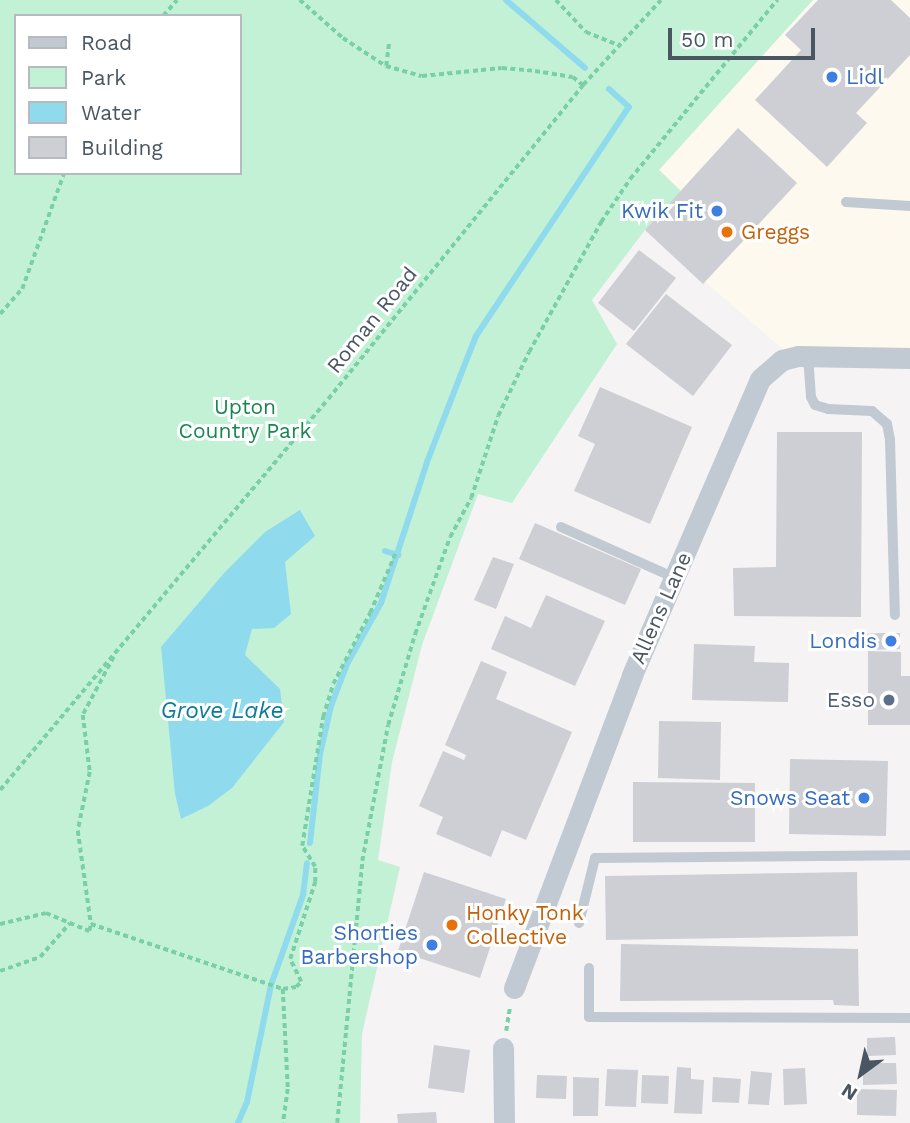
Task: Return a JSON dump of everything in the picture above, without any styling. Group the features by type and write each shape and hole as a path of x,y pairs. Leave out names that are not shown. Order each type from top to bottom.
{"street":[{"name":"Allens Lane","path":"514,988 528,924 760,379 782,359 808,356 910,359"},
{"path":"503,1048 503,1123"}],"lane":[{"path":"846,202 910,206"},
{"path":"808,356 811,397 816,405 828,409 872,411 887,424 891,463 895,615"},
{"path":"561,527 675,578"},
{"path":"579,923 595,858 910,855"},
{"path":"589,968 589,1017 910,1018"}],"path":[{"path":"165,14 177,0"},
{"path":"300,0 343,38 386,66 422,76 502,68 535,71 573,77 583,85"},
{"path":"556,0 586,32 619,45"},
{"name":"Roman Road","path":"0,790 328,399 583,85 661,0"},
{"path":"337,1123 362,861 388,725 415,634 450,537 471,498 498,416 601,222 630,179 777,0"},
{"path":"386,66 389,41"},
{"path":"0,314 22,289 63,175"},
{"path":"91,924 284,989 296,987 302,982 290,959 315,882 315,867 302,846 323,717 333,684 370,613 395,554"},
{"path":"0,924 46,913 89,930 91,924 78,831 90,772 83,715 119,649"},
{"path":"0,971 40,957 71,923"},
{"path":"503,1048 514,988"},
{"path":"283,1123 288,1089 284,989"}],"shaded area":[{"path":"813,0 910,0 910,358 792,357 645,230 681,191 659,170"}],"green space":[{"name":"Upton Country Park","path":"0,0 813,0 659,170 681,191 645,230 592,300 617,344 512,503 478,494 422,645 392,762 378,860 400,867 362,1034 360,1123 0,1123"}],"water":[{"name":"Grove Lake","path":"300,510 315,536 285,562 291,614 274,628 252,629 245,655 280,689 284,722 232,788 208,806 181,819 175,794 161,647 225,572 265,532"}],"building":[{"name":"Lidl","path":"818,0 891,0 910,18 910,55 856,113 867,123 827,167 755,100 801,50 785,35"},
{"name":"Kwik Fit","path":"738,128 797,183 703,284 645,230"},
{"path":"639,250 676,278 634,331 598,303"},
{"path":"666,294 732,345 693,396 626,344"},
{"path":"600,387 692,427 650,524 574,491 595,444 578,436"},
{"path":"777,432 862,432 861,617 734,616 733,568 776,567"},
{"path":"535,523 641,569 625,605 519,559"},
{"path":"493,557 514,564 496,609 474,600"},
{"path":"546,595 605,621 575,686 491,649 505,616 531,628"},
{"path":"900,633 900,649 866,650 866,634"},
{"path":"694,644 755,646 754,662 789,663 788,702 692,700"},
{"name":"Esso","path":"868,651 901,652 901,676 910,676 910,725 868,725"},
{"path":"481,661 507,672 496,699 572,732 526,840 502,830 491,857 436,834 443,817 419,806 443,751 464,760 466,755 445,745"},
{"path":"659,721 721,722 720,780 658,778"},
{"path":"790,759 888,761 886,836 789,834"},
{"path":"633,782 755,783 755,842 633,842"},
{"name":"Honky Tonk Collective","path":"424,872 506,899 480,978 398,951"},
{"path":"857,872 858,936 606,940 605,876"},
{"path":"621,944 858,949 859,1006 834,1005 833,1000 620,1001"},
{"path":"895,1037 896,1055 867,1056 867,1038"},
{"path":"434,1045 470,1050 464,1093 428,1088"},
{"path":"863,1063 896,1063 897,1084 863,1085"},
{"path":"677,1067 691,1068 691,1079 704,1080 702,1114 674,1113"},
{"path":"805,1068 807,1104 784,1105 783,1069"},
{"path":"607,1069 638,1070 636,1107 605,1106"},
{"path":"751,1071 772,1073 769,1105 748,1104"},
{"path":"537,1075 567,1076 566,1099 536,1098"},
{"path":"642,1075 669,1076 668,1104 641,1103"},
{"path":"573,1077 599,1078 598,1116 573,1116"},
{"path":"713,1077 741,1079 739,1103 712,1102"},
{"path":"857,1089 897,1090 896,1116 857,1115"},
{"path":"436,1112 437,1123 398,1123 397,1114"}],"waterway":[{"path":"506,0 585,68"},
{"path":"310,843 320,754 331,706 347,664 381,603 427,462 476,336 629,107 609,89"},
{"path":"385,551 398,555"},
{"path":"238,1123 247,1102 271,985 303,895 307,863"}],"place":[{"name":"Lidl","path":"832,77"},
{"name":"Kwik Fit","path":"717,211"},
{"name":"Greggs","path":"727,232"},
{"name":"Londis","path":"891,641"},
{"name":"Esso","path":"889,700"},
{"name":"Snows Seat","path":"864,798"},
{"name":"Honky Tonk Collective","path":"452,925"},
{"name":"Shorties Barbershop","path":"432,945"}]}
